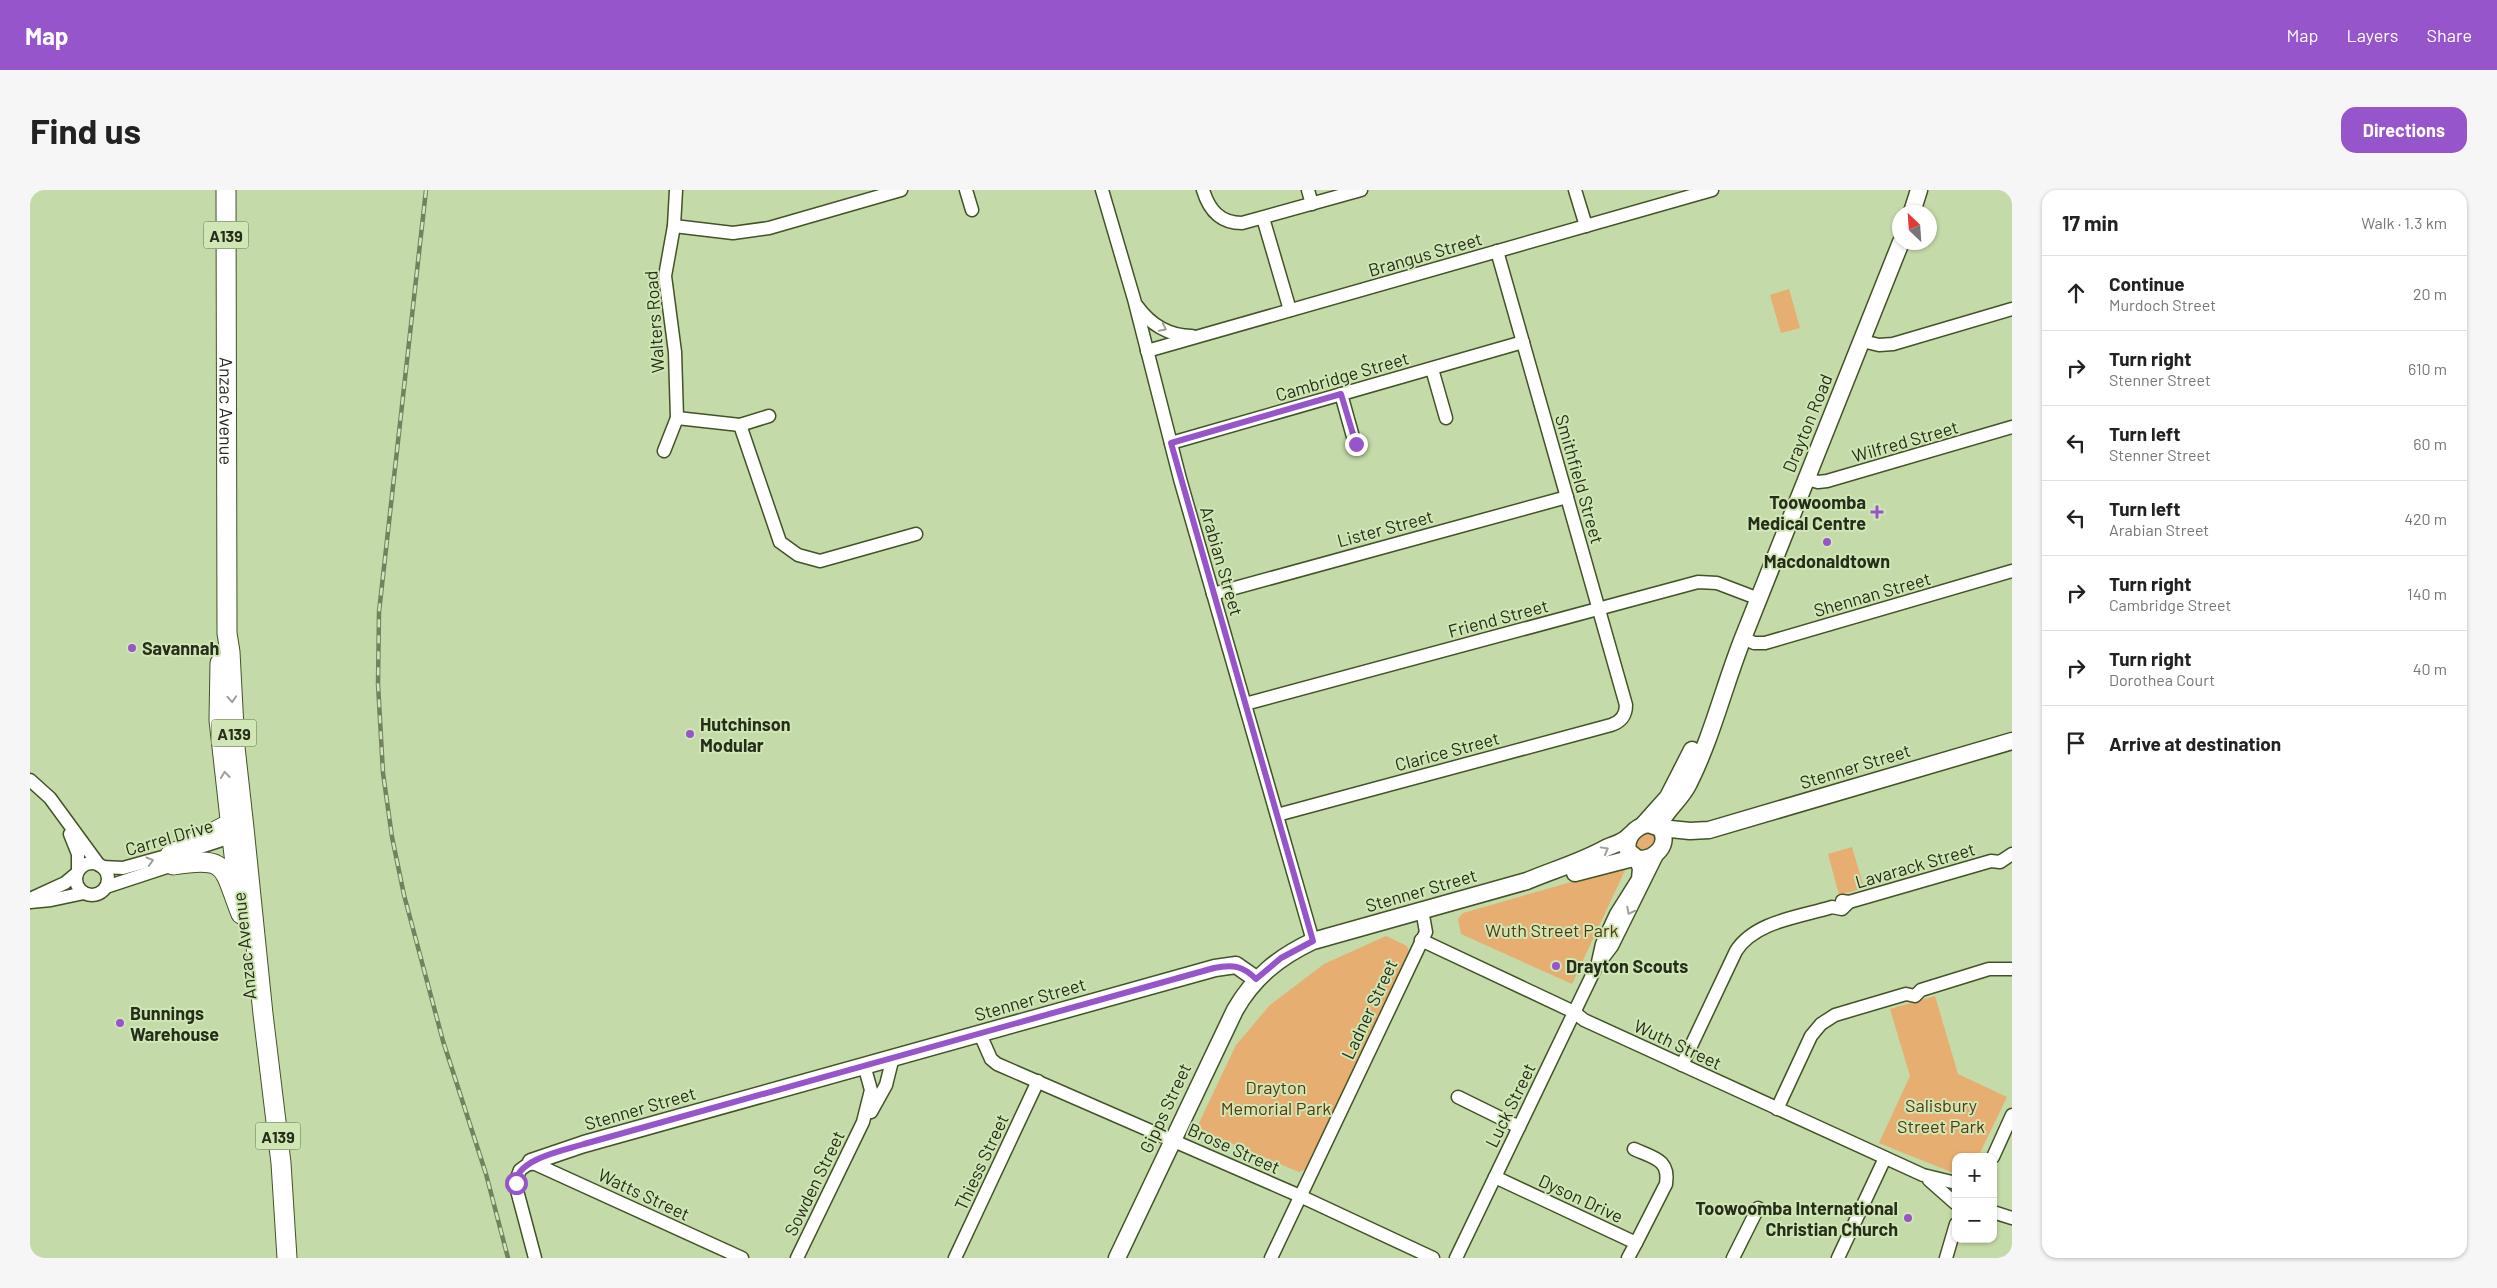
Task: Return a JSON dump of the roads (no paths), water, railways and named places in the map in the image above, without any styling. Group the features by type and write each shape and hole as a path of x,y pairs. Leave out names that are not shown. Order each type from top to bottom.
{"highway":[{"name":"Anzac Avenue","path":"226,190 227,633 221,653 218,690 263,1014 281,1163 287,1258"},
{"name":"Anzac Avenue","path":"237,836 241,914 282,1258"},
{"path":"171,860 237,836"},
{"path":"171,860 202,861 221,866 227,874 241,914"}],"main road":[{"path":"1914,205 1919,190"},
{"name":"Drayton Road","path":"1648,829 1676,801 1692,777 1721,705 1729,674 1742,638 1898,250"},
{"name":"Drayton Road","path":"1648,829 1673,790 1729,674"},
{"name":"Stenner Street","path":"1527,881 1559,867 1593,857 1648,829 1710,830 2012,741"},
{"path":"1676,801 1675,815 1687,831"},
{"path":"1634,858 1627,846 1648,829 1664,839 1659,851"},
{"name":"Stenner Street","path":"531,1162 584,1144 1223,966 1239,966 1256,979 1281,958 1313,941 1527,881 1581,872 1634,858 1647,859 1672,842 1700,836 1710,830"},
{"name":"Gipps Street","path":"1116,1258 1235,1010 1256,979"}],"street":[{"name":"Walters Road","path":"664,451 677,418 675,352 665,276 674,226 676,190"},
{"path":"674,226 733,233 769,228 901,190"},
{"path":"966,190 972,210"},
{"name":"Arabian Street","path":"1102,190 1134,299 1171,443 1213,594 1313,941"},
{"path":"1203,190 1211,209 1225,220 1242,224 1361,190"},
{"path":"1308,190 1312,204"},
{"path":"1576,190 1586,226"},
{"name":"Brangus Street","path":"1147,351 1712,190"},
{"path":"1264,218 1290,310"},
{"name":"Smithfield Street","path":"1497,251 1626,705 1624,716"},
{"path":"1134,299 1144,315 1165,330 1188,336 1204,335"},
{"path":"1862,341 1879,346 1893,344 2012,309"},
{"name":"Cambridge Street","path":"1171,443 1523,342"},
{"path":"1432,368 1446,418"},
{"path":"1341,394 1356,444"},
{"path":"677,418 740,425 769,416"},
{"path":"740,425 780,542 798,555 820,561 916,534"},
{"name":"Wilfred Street","path":"1807,479 1827,482 2012,427"},
{"name":"Lister Street","path":"1213,594 1568,497"},
{"name":"Shennan Street","path":"1742,638 1754,643 1765,643 2012,571"},
{"name":"Friend Street","path":"1245,704 1704,581 1718,583 1758,599"},
{"name":"Clarice Street","path":"1277,815 1612,725 1624,716"},
{"path":"30,780 50,798 68,824 78,854 77,884 84,892"},
{"path":"30,900 52,900 84,892 96,894 106,886 108,876 86,850 76,830 68,824"},
{"name":"Luck Street","path":"1456,1258 1596,967 1612,946 1659,851"},
{"name":"Lavarack Street","path":"1682,1065 1736,951 1745,939 1764,927 1832,907 1842,909 1849,902 1991,861 2000,862 2010,855"},
{"name":"Luck Street","path":"1596,967 1602,944 1616,914 1638,879 1639,868 1634,858"},
{"name":"Carrel Drive","path":"101,866 123,868 171,860"},
{"name":"Carrel Drive","path":"106,886 171,860"},
{"path":"30,900 65,883 87,864 101,866"},
{"name":"Ladner Street","path":"1271,1258 1426,932 1422,910"},
{"name":"Wuth Street","path":"1421,940 1574,1012 1579,1018 1923,1176 1952,1183"},
{"path":"1777,1109 1811,1036 1821,1024 1835,1015 1906,994 1912,988 1921,990 1989,970 2012,969"},
{"name":"Brose Street","path":"980,1034 991,1059 998,1064 1300,1196 1433,1258"},
{"name":"Sowden Street","path":"797,1258 863,1122 886,1085 893,1057"},
{"name":"Sowden Street","path":"863,1122 871,1090 864,1065"},
{"name":"Thiess Street","path":"955,1258 1038,1081"},
{"path":"1458,1097 1518,1127"},
{"path":"1994,1153 2012,1114"},
{"path":"1634,1149 1660,1161 1666,1168 1667,1174 1666,1184 1636,1243"},
{"path":"1838,1258 1885,1158"},
{"path":"531,1162 520,1170 516,1183 534,1258"},
{"name":"Watts Street","path":"531,1162 742,1258"},
{"name":"Wuth Street","path":"1923,1176 1952,1202"},
{"name":"Dyson Drive","path":"1495,1177 1636,1243 1628,1258"},
{"path":"1997,1207 2009,1216"},
{"path":"1733,1258 1758,1208"},
{"path":"1946,1258 1952,1243"}],"railway":[{"path":"426,190 379,612 378,684 383,773 392,837 404,895 443,1041 486,1174 508,1258"}],"place":[{"name":"Toowoomba Medical Centre","path":"1877,512"},
{"name":"Macdonaldtown","path":"1827,542"},
{"name":"Savannah","path":"132,648"},
{"name":"Hutchinson Modular","path":"690,734"},
{"name":"Drayton Scouts","path":"1556,966"},
{"name":"Bunnings Warehouse","path":"120,1023"},
{"name":"Toowoomba International Christian Church","path":"1908,1218"}],"park label":[{"name":"Wuth Street Park","path":"1552,930"},
{"name":"Drayton Memorial Park","path":"1276,1098"},
{"name":"Salisbury Street Park","path":"1941,1115"}]}
